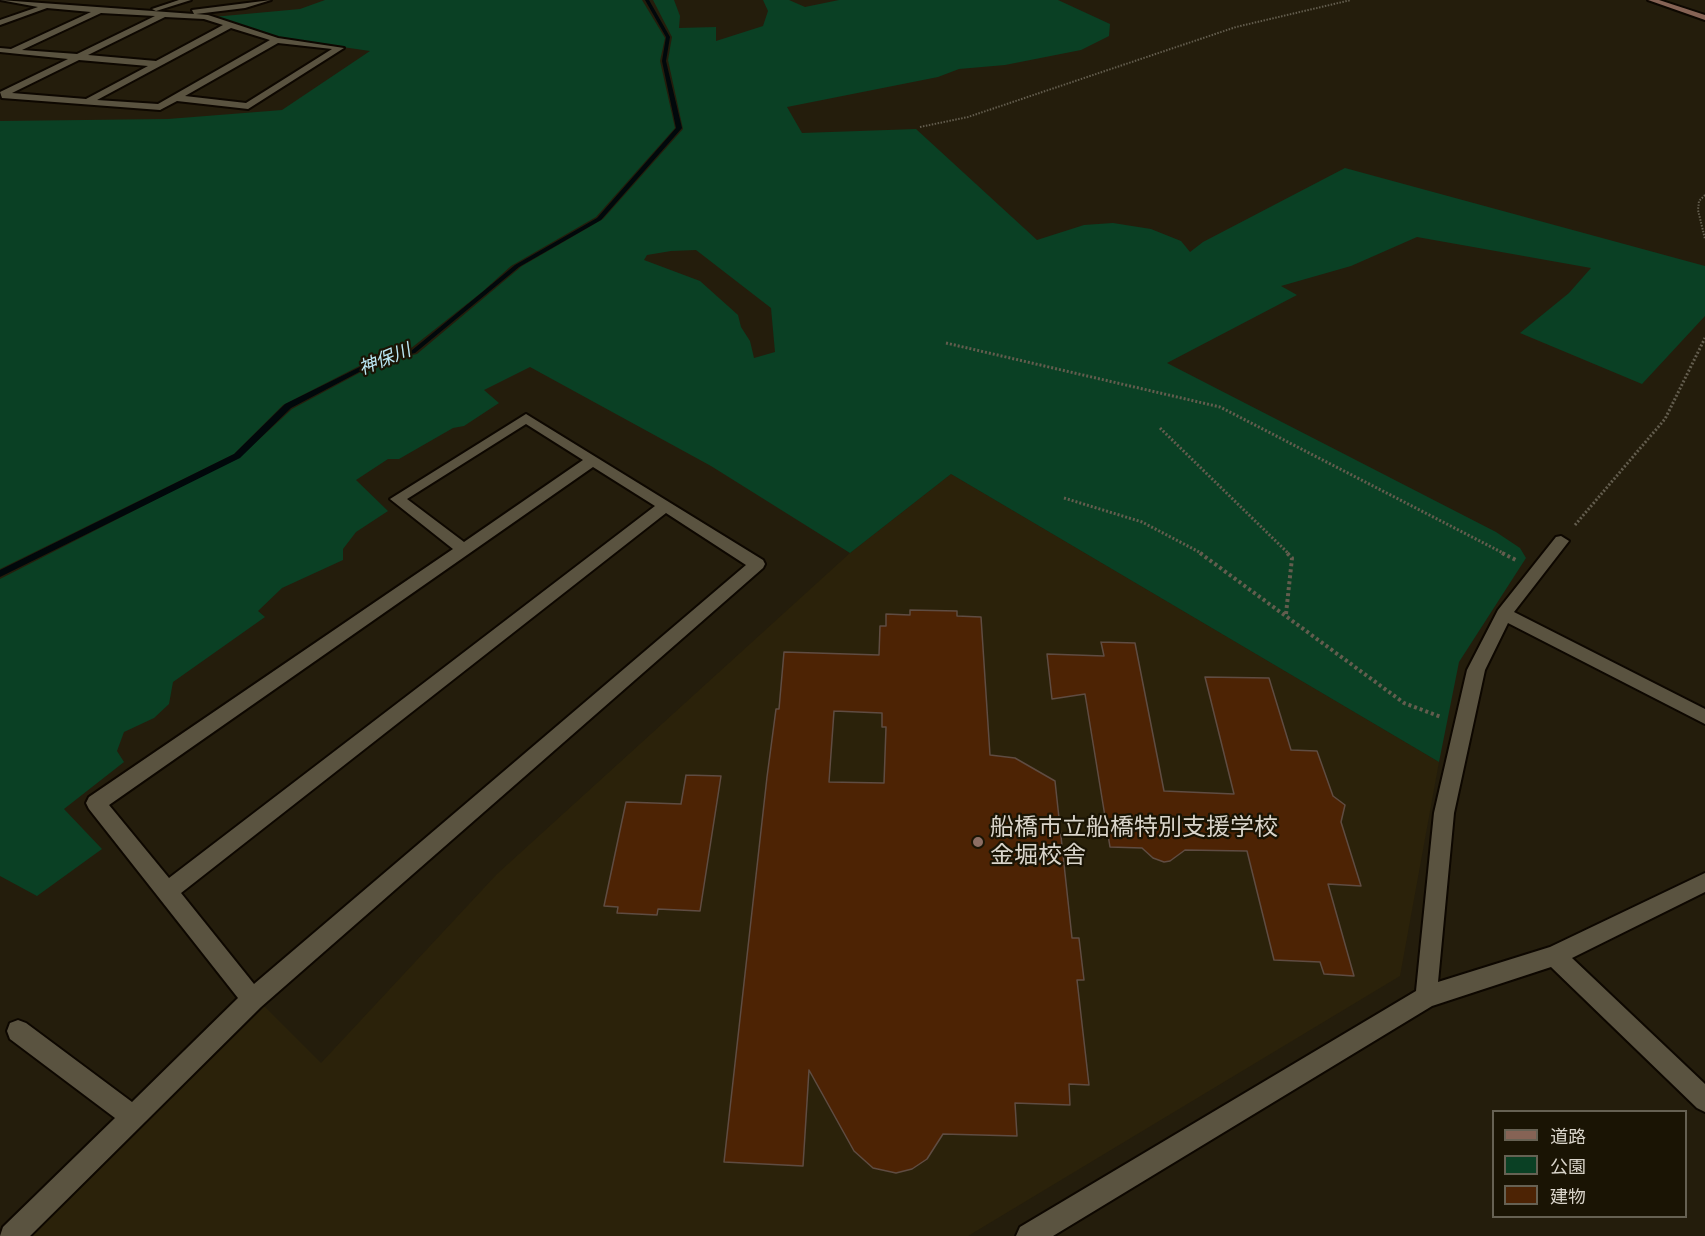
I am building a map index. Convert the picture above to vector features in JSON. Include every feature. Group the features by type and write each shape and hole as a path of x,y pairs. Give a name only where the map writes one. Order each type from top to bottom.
{"main road":[{"path":"1652,0 1705,18"}],"street":[{"path":"3,0 74,9 205,17 277,40 340,48 248,106 176,98"},
{"path":"74,9 108,0"},
{"path":"142,13 187,0"},
{"path":"177,15 245,6 267,0"},
{"path":"0,6 21,1"},
{"path":"0,23 49,6"},
{"path":"0,56 101,10"},
{"path":"1,95 164,14"},
{"path":"86,102 230,25"},
{"path":"1,95 160,107 277,40"},
{"path":"0,50 157,64"},
{"path":"12,1236 253,999 757,564 526,418 397,499 462,548"},
{"path":"253,999 96,803 462,548 593,460"},
{"path":"167,892 665,506"},
{"path":"1426,997 1444,813 1476,670 1504,614 1561,541"},
{"path":"1504,614 1705,717"},
{"path":"1029,1236 1426,997 1554,956 1705,882"},
{"path":"1554,956 1705,1100"},
{"path":"18,1031 133,1118"}],"path":[{"path":"920,127 968,117 1236,27 1351,0"},
{"path":"1705,195 1699,201 1698,210 1705,239"},
{"path":"1561,541 1665,419 1705,338"},
{"path":"946,343 1220,407 1523,563"},
{"path":"1160,428 1252,516 1292,558 1286,614"},
{"path":"1064,498 1142,522 1211,559 1404,703 1447,720"}],"shaded area":[{"name":"船橋市立船橋特別支援学校 金堀校舎","path":"951,474 1439,762 1400,976 968,1236 29,1236 264,1006 321,1063 497,874 850,553"}],"green space":[{"path":"325,0 642,0 665,38 660,61 675,128 596,217 511,266 410,349 373,359 283,405 234,454 0,569 0,121 168,119 282,110 370,51 274,37 213,17 300,9"},
{"path":"653,0 674,0 680,16 679,28 716,27 716,41 763,26 768,11 763,0 789,0 805,7 839,0 1058,0 1110,24 1109,36 1081,50 1005,65 959,69 938,77 787,107 802,133 916,129 1037,240 1084,225 1113,223 1151,229 1181,241 1190,252 1203,242 1345,168 1705,266 1705,316 1642,384 1520,333 1569,293 1591,268 1417,237 1351,266 1281,286 1297,295 1167,363 1496,532 1520,548 1526,558 1459,662 1439,762 951,474 850,553 711,466 530,367 484,390 499,403 464,426 453,428 399,459 388,459 356,480 388,511 356,532 343,549 343,560 282,588 258,611 265,617 173,682 169,704 154,718 124,732 117,751 124,762 64,809 102,849 37,896 0,876 0,579 241,456 292,409 376,364 417,354 522,266 603,219 683,129 668,60 672,37","holes":["696,250 771,308 775,352 754,358 750,341 741,327 738,315 700,281 644,260 647,255"]}],"building":[{"path":"910,610 957,611 957,616 981,617 990,755 1015,758 1055,781 1072,938 1079,938 1084,980 1077,980 1089,1085 1069,1084 1070,1105 1015,1103 1017,1136 943,1134 927,1159 912,1169 896,1173 873,1168 854,1151 809,1070 803,1166 724,1162 767,777 776,709 779,709 784,652 879,655 880,626 886,626 886,614 910,615","holes":["834,711 882,713 882,727 886,727 884,783 829,782"]},
{"path":"1101,642 1135,643 1164,791 1234,794 1205,677 1269,678 1291,750 1317,751 1333,796 1345,805 1341,822 1361,886 1328,884 1354,976 1324,974 1320,962 1274,960 1247,851 1185,850 1170,861 1164,862 1153,858 1142,848 1110,847 1085,694 1052,699 1047,654 1104,656"},
{"path":"686,775 721,776 700,911 658,909 657,915 617,913 618,907 604,906 626,802 681,804"}],"waterway":[{"name":"神保川","path":"0,574 237,456 288,406 376,361 413,352 517,266 599,219 679,128 664,61 668,37 647,0"}],"place":[{"name":"船橋市立船橋特別支援学校 金堀校舎","path":"978,842"}]}
